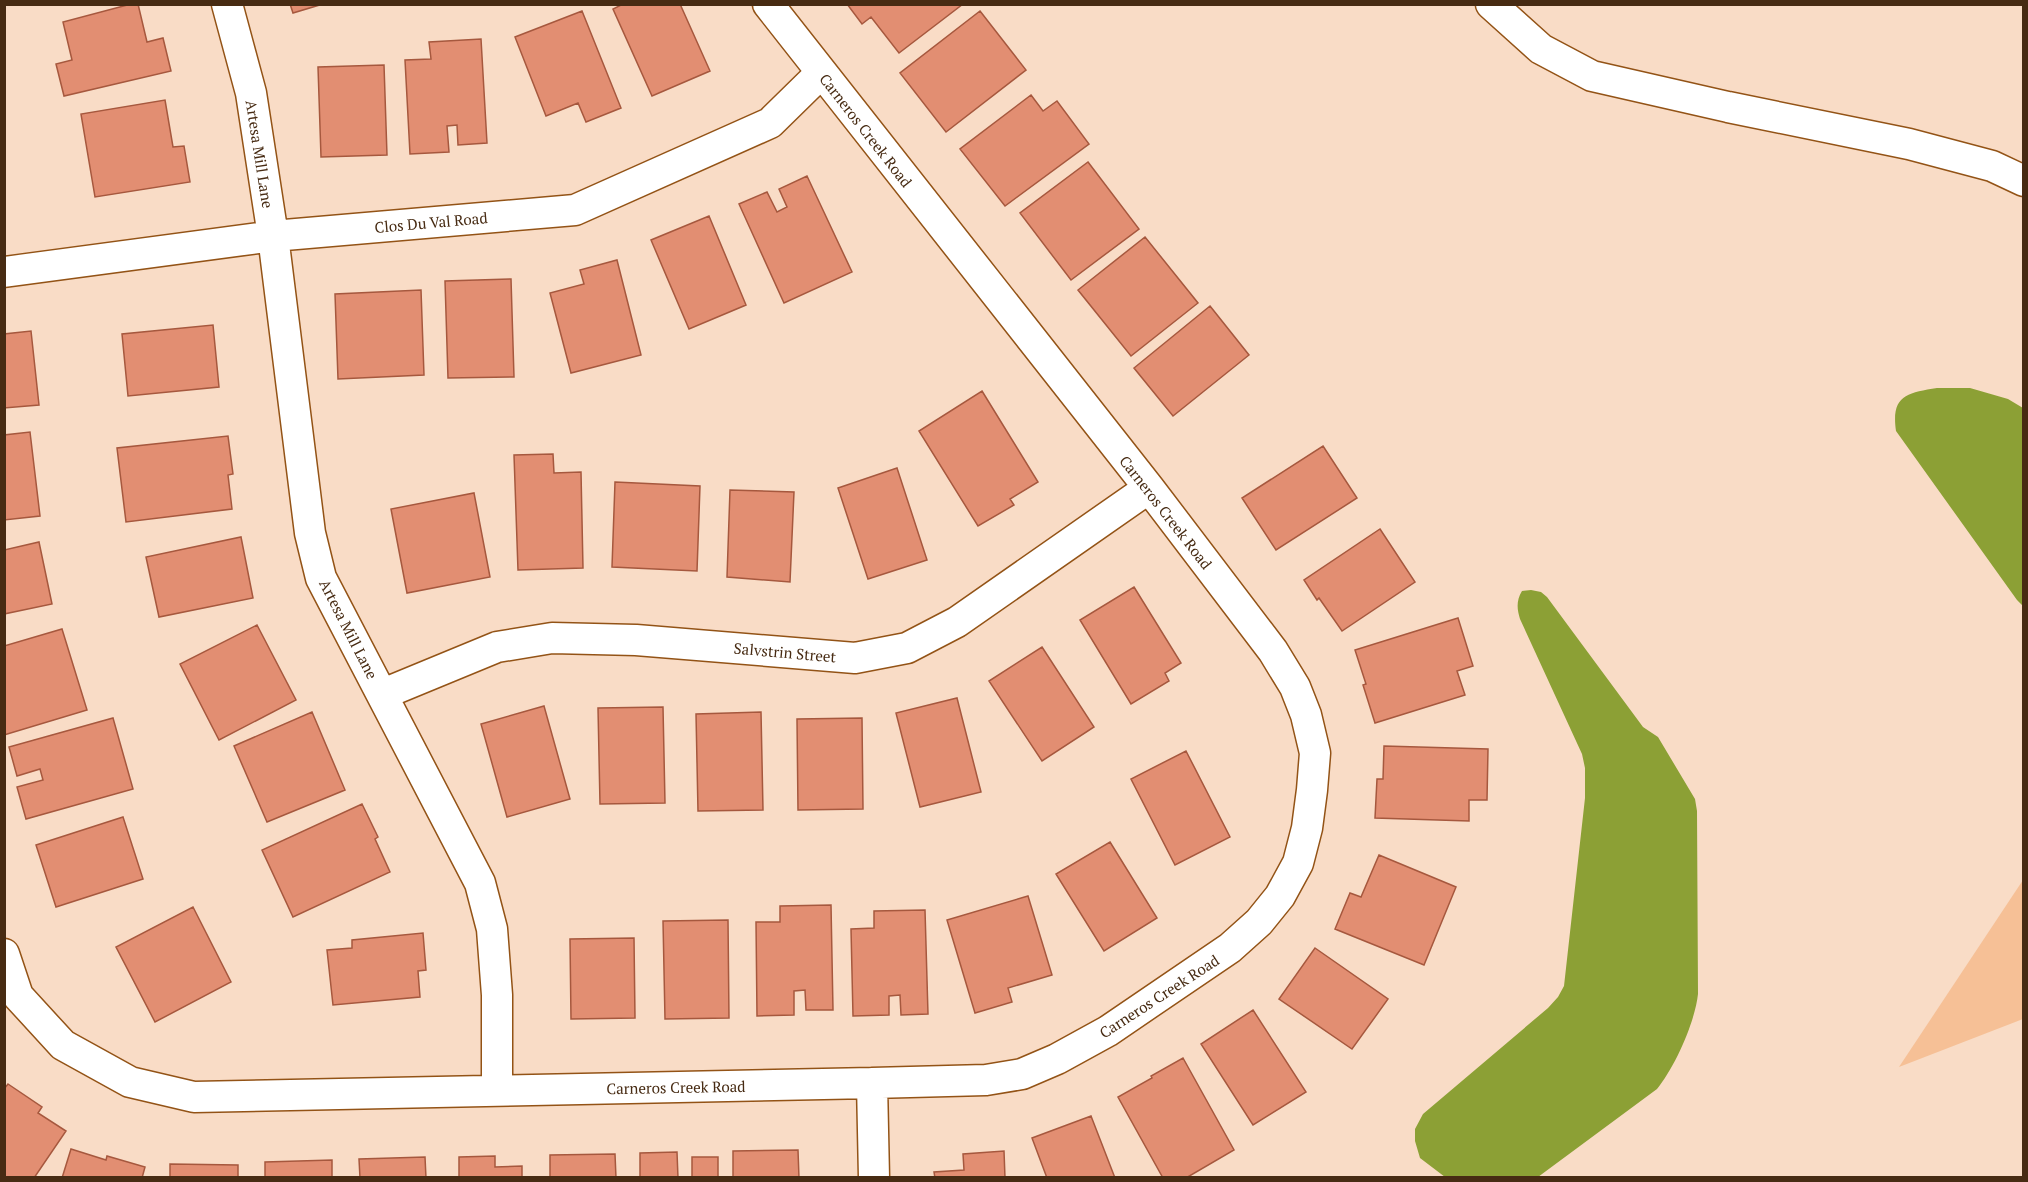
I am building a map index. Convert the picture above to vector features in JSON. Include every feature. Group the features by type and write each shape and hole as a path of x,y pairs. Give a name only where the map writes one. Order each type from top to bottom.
{"street":[{"name":"Artesa Mill Lane","path":"227,4 251,93 273,236 310,533 321,578 480,882 492,929 497,995 497,1090"},
{"name":"Carneros Creek Road","path":"4,954 18,996 63,1045 130,1082 194,1097 986,1080 1022,1074 1057,1059 1107,1031 1230,948 1259,922 1280,896 1298,863 1307,828 1315,753 1306,715 1295,687 1273,651 1149,488 768,4"},
{"path":"1502,8 1541,49 1592,76 1728,107 1910,144 1992,166 2024,181"},
{"name":"Clos Du Val Road","path":"4,272 273,236 575,210 770,123 821,73"},
{"name":"Salvstrin Street","path":"383,694 496,647 552,638 636,640 855,658 907,648 957,622 1149,488"},
{"path":"872,1083 874,1178"}],"shaded area":[{"path":"1937,388 1970,388 2008,399 2023,408 2023,606 1896,431 1896,410 1903,398 1917,392"},
{"path":"1522,591 1541,592 1547,597 1643,727 1658,737 1695,799 1697,811 1698,994 1693,1018 1683,1044 1671,1069 1657,1089 1538,1177 1445,1177 1420,1158 1415,1141 1415,1129 1423,1114 1548,1008 1564,986 1585,798 1585,768 1582,754 1520,619 1518,605 1520,595"},
{"path":"2023,880 2023,1019 1899,1067"}],"building":[{"path":"138,4 147,42 163,38 171,71 64,96 56,64 72,60 63,22"},
{"path":"290,4 323,4 293,13"},
{"path":"623,4 680,4 710,71 652,96 613,9"},
{"path":"847,4 963,4 899,53 871,17 862,24"},
{"path":"582,11 621,108 586,122 578,103 546,116 515,37"},
{"path":"980,11 1026,70 946,132 900,73"},
{"path":"481,39 487,143 458,145 457,125 447,126 449,152 410,154 405,60 431,59 429,42"},
{"path":"384,65 387,155 321,157 318,67"},
{"path":"1031,95 1043,111 1057,101 1089,144 1005,206 960,149"},
{"path":"165,100 173,147 184,146 190,182 95,197 81,114"},
{"path":"1088,162 1139,229 1071,280 1020,213"},
{"path":"807,176 852,272 784,303 739,204 767,192 777,212 787,207 779,189"},
{"path":"709,216 746,305 689,329 651,240"},
{"path":"1145,237 1198,303 1131,356 1078,290"},
{"path":"617,260 641,355 571,373 550,293 584,284 580,270"},
{"path":"511,279 514,377 448,378 445,281"},
{"path":"421,290 424,375 338,379 335,294"},
{"path":"1210,306 1249,355 1173,416 1134,368"},
{"path":"213,325 219,387 128,396 122,334"},
{"path":"31,331 39,405 4,408 4,334"},
{"path":"982,391 1038,482 1010,499 1014,505 978,526 919,431"},
{"path":"30,432 40,516 4,520 4,435"},
{"path":"228,436 233,474 228,475 232,509 126,522 117,448"},
{"path":"1323,446 1357,498 1276,550 1242,498"},
{"path":"553,454 554,473 581,472 583,568 518,570 514,455"},
{"path":"897,468 927,560 868,579 838,488"},
{"path":"615,482 700,486 697,571 612,567"},
{"path":"730,490 794,492 790,582 727,577"},
{"path":"474,493 490,577 407,593 391,509"},
{"path":"1380,529 1415,582 1342,631 1304,580"},
{"path":"241,537 253,598 159,617 146,557"},
{"path":"39,542 52,604 4,614 4,550"},
{"path":"1134,587 1181,663 1165,673 1169,681 1131,704 1080,620"},
{"path":"1458,618 1473,666 1457,671 1465,695 1375,723 1355,650"},
{"path":"257,625 296,700 219,740 180,664"},
{"path":"62,629 87,710 4,735 4,646"},
{"path":"1042,647 1094,727 1042,761 989,681"},
{"path":"957,698 981,792 920,807 896,713"},
{"path":"544,706 570,799 507,817 481,724"},
{"path":"663,707 665,803 600,804 598,708"},
{"path":"312,712 345,790 267,822 234,746"},
{"path":"761,712 763,810 698,811 696,714"},
{"path":"113,718 133,789 26,819 17,787 43,780 40,769 17,776 9,747"},
{"path":"862,718 863,809 798,810 797,719"},
{"path":"1384,746 1488,749 1487,800 1469,800 1469,821 1375,818 1377,779 1383,779"},
{"path":"1186,751 1230,837 1175,865 1131,779"},
{"path":"362,804 378,837 375,839 390,872 293,917 262,850"},
{"path":"123,817 143,879 56,907 36,845"},
{"path":"1110,842 1157,918 1104,951 1056,874"},
{"path":"1379,855 1456,887 1424,965 1335,929 1350,893 1361,897"},
{"path":"1028,896 1052,975 1008,988 1012,1002 975,1013 947,920"},
{"path":"831,905 833,1010 806,1010 805,990 794,991 794,1015 757,1016 756,922 780,922 780,906"},
{"path":"193,907 231,982 155,1022 116,947"},
{"path":"925,910 928,1014 901,1015 900,995 889,996 889,1015 853,1016 851,929 874,928 874,911"},
{"path":"728,920 729,1018 665,1019 663,921"},
{"path":"423,933 426,970 418,971 420,997 333,1005 327,950 352,948 352,940"},
{"path":"634,938 635,1018 571,1019 570,939"},
{"path":"1315,948 1388,999 1352,1049 1279,999"},
{"path":"1253,1010 1306,1092 1253,1125 1201,1044"},
{"path":"1183,1058 1234,1150 1186,1178 1163,1178 1118,1097"},
{"path":"8,1084 42,1107 38,1113 66,1131 34,1178 4,1178 4,1089"},
{"path":"1091,1116 1115,1178 1047,1178 1032,1138"},
{"path":"71,1149 106,1160 107,1156 145,1167 142,1178 62,1178"},
{"path":"798,1150 799,1178 733,1178 733,1151"},
{"path":"1004,1151 1005,1178 935,1178 934,1172 964,1170 963,1154"},
{"path":"677,1152 678,1178 640,1178 640,1153"},
{"path":"615,1154 616,1178 550,1178 550,1155"},
{"path":"495,1156 495,1167 522,1166 522,1178 459,1178 459,1157"},
{"path":"425,1157 426,1178 360,1178 359,1159"},
{"path":"692,1157 718,1157 718,1178 692,1178"},
{"path":"332,1160 332,1178 265,1178 265,1162"},
{"path":"170,1164 238,1165 238,1178 170,1178"}]}
